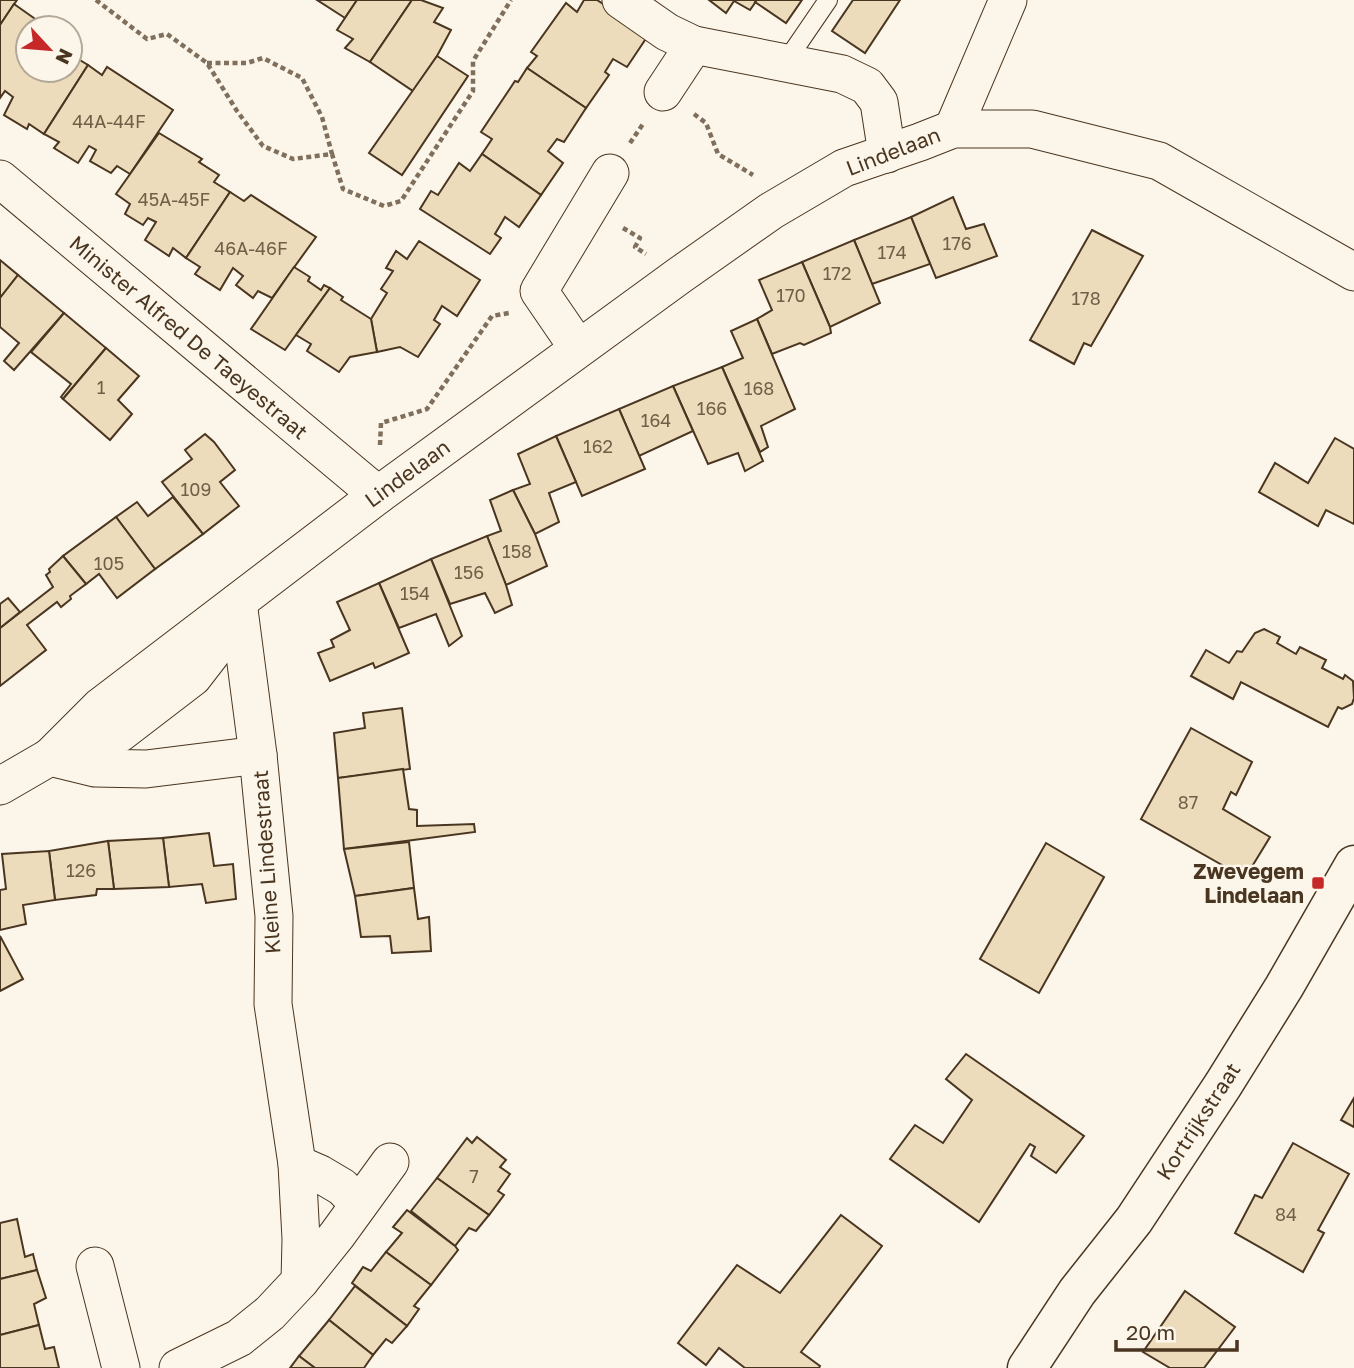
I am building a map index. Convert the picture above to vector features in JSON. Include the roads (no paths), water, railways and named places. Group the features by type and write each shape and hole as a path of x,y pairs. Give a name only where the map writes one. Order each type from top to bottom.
{"main road":[{"name":"Kortrijkstraat","path":"1027,1368 1077,1292 1133,1220 1223,1085 1284,987 1354,864"}],"street":[{"path":"621,0 667,32 695,45 842,74 867,86 880,103 887,154"},
{"path":"953,129 1008,0"},
{"path":"663,92 695,45"},
{"name":"Lindelaan","path":"0,786 50,757 120,733 193,677 220,642 238,602 578,348 771,211 844,168 953,129 1032,129 1159,161 1354,272"},
{"path":"578,348 532,301 610,173"},
{"name":"Minister Alfred De Taeyestraat","path":"0,179 378,495"},
{"name":"Kleine Lindestraat","path":"238,602 258,755 274,916 273,1004 297,1164 302,1239 300,1282"},
{"path":"50,757 95,768 146,769 258,755"},
{"path":"178,1368 239,1338 270,1313 300,1282 390,1161"},
{"path":"297,1164 342,1187 359,1204"},
{"path":"95,1266 121,1368"}],"lane":[{"path":"785,63 828,0"}],"place":[{"name":"Zwevegem Lindelaan","path":"1318,883"}]}
